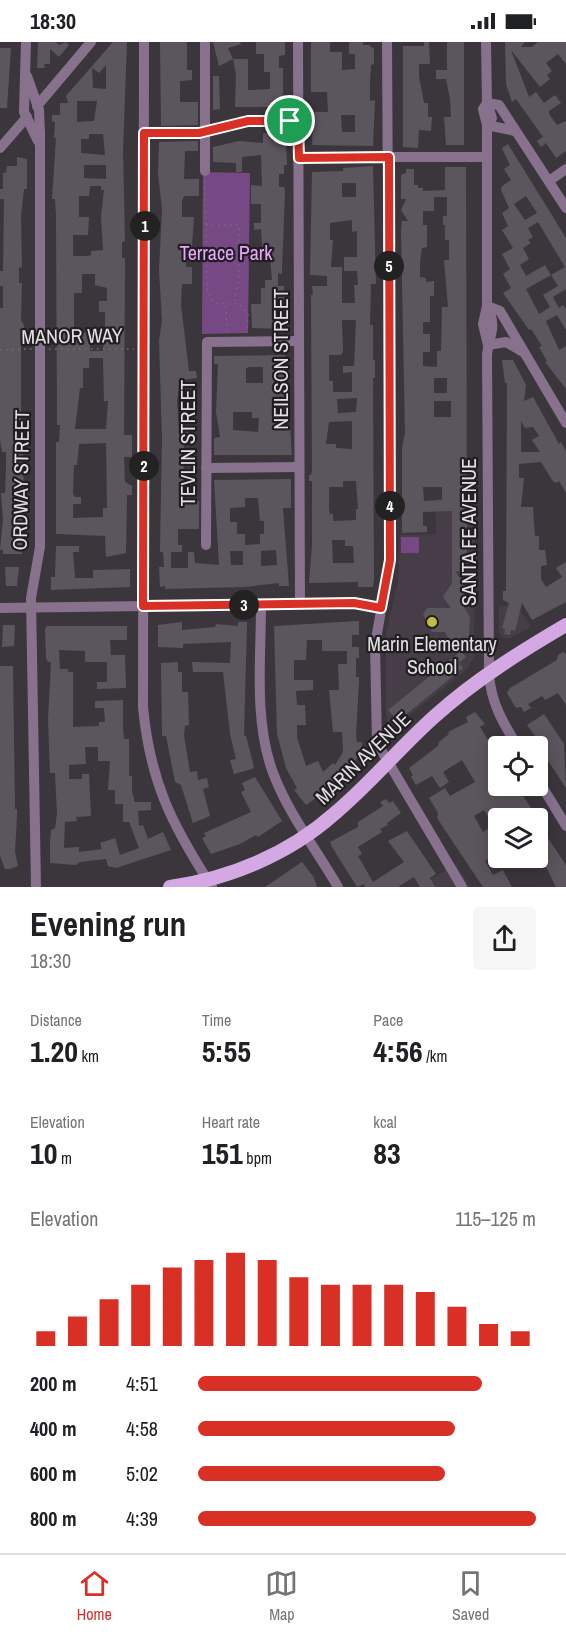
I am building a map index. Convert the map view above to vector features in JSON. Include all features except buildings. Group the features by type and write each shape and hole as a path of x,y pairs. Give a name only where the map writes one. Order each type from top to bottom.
{"main road":[{"name":"MARIN AVENUE","path":"170,887 210,883 261,860 307,835 345,805 436,715 489,674 566,625"}],"street":[{"name":"ORDWAY STREET","path":"26,42 27,76 37,108 39,144 40,547 32,607 36,887"},
{"path":"0,148 26,114 29,104 37,108 91,42"},
{"path":"144,42 143,707 152,765 167,810 210,883"},
{"path":"205,42 205,171"},
{"name":"NEILSON STREET","path":"298,42 300,604"},
{"path":"387,42 390,560 375,645 376,735 378,746 387,762 462,887"},
{"name":"SANTA FE AVENUE","path":"486,42 487,103 483,109 487,125 487,306 483,332 488,345 489,674 490,688 498,713 512,736"},
{"name":"ORDWAY STREET","path":"27,76 24,84 26,114 39,144"},
{"path":"487,103 499,105 566,208"},
{"path":"144,133 205,131 248,121 298,121"},
{"path":"487,125 515,131"},
{"path":"299,158 486,156"},
{"path":"549,181 566,169"},
{"path":"487,306 500,311 566,423"},
{"path":"227,341 298,341"},
{"name":"TEVLIN STREET","path":"206,546 207,342 227,341"},
{"path":"488,345 506,342 515,345 523,352"},
{"path":"206,468 299,467"},
{"path":"0,608 354,603 381,608"},
{"path":"261,605 262,713 265,742 272,770 284,797 338,887"},
{"path":"548,796 566,826"}],"path":[{"path":"205,171 207,291 215,303 238,304"},
{"path":"205,225 239,225 239,277 235,300 248,314 247,341"},
{"path":"226,305 227,341"},
{"name":"MANOR WAY","path":"0,350 144,348"}],"shaded area":[{"name":"Marin Elementary School","path":"435,499 475,499 474,657 467,669 395,727 389,727 386,713 386,633 398,582 400,535 436,534"},
{"path":"499,606 518,606 531,627 511,638 503,638 499,631"},
{"path":"456,864 470,887 419,887"}],"green space":[{"name":"Terrace Park","path":"203,172 250,173 248,333 202,334"},
{"path":"401,537 419,537 419,553 401,553"}],"place":[{"name":"Marin Elementary School","path":"432,622"}],"route":[{"path":"248,121 290,121 298,121 299,158 389,157 390,560 387,586 381,608 354,603 143,606 145,583 144,133 199,133 248,121"}]}
